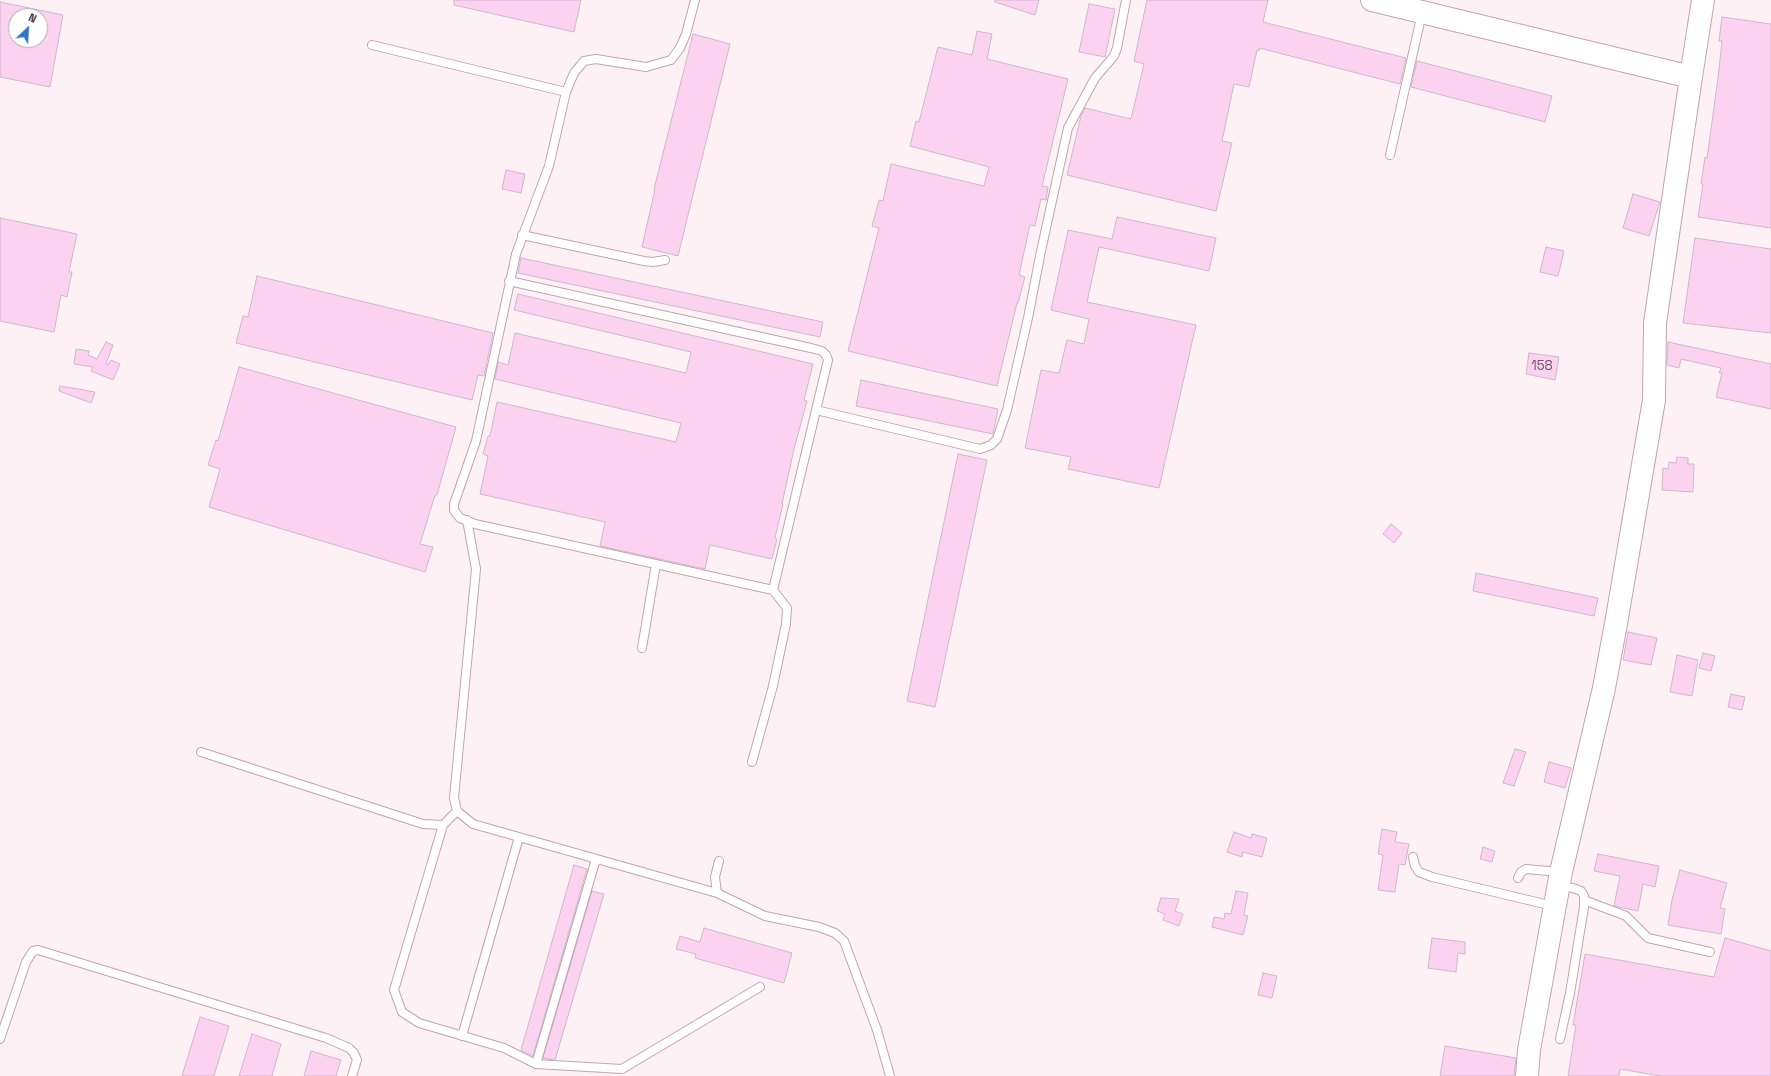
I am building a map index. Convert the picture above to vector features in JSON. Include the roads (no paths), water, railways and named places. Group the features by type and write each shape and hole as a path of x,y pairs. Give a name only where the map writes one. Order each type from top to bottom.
{"street":[{"path":"1372,0 1691,77"},
{"path":"1527,1076 1529,1050 1558,888 1607,672 1654,400 1655,323 1703,0"}],"lane":[{"path":"695,0 680,48 671,60 646,67 596,59 584,61 574,73 566,92 549,166 522,235 509,281 492,372 476,441 454,504 454,510 460,518 475,524 773,590 787,608 786,624 773,686 752,762"},
{"path":"816,410 980,448 991,445 997,439 1007,410 1068,128 1094,78 1114,56 1117,48 1126,0"},
{"path":"1390,155 1422,12"},
{"path":"372,45 566,92"},
{"path":"522,235 644,261 653,262 665,260"},
{"path":"509,281 822,351 826,355 828,360 773,590"},
{"path":"467,520 476,569 454,798 457,811 473,824 717,893 765,916 819,927 835,933 844,941 877,1030 890,1076"},
{"path":"642,648 656,564"},
{"path":"202,752 423,824 443,824"},
{"path":"457,811 443,824 394,990 402,1012 419,1023 504,1048 536,1064 622,1069 760,987"},
{"path":"462,1036 519,837"},
{"path":"1413,857 1415,866 1419,872 1432,877 1573,888 1581,891 1584,896 1584,900 1570,992 1560,1039"},
{"path":"536,1064 596,859"},
{"path":"717,893 715,877 719,861"},
{"path":"1518,878 1521,872 1526,869 1558,888"},
{"path":"1584,900 1626,916 1648,938 1710,952"},
{"path":"0,1039 26,962 33,951 38,950 326,1038 349,1048 354,1053 357,1060 352,1076"}]}
